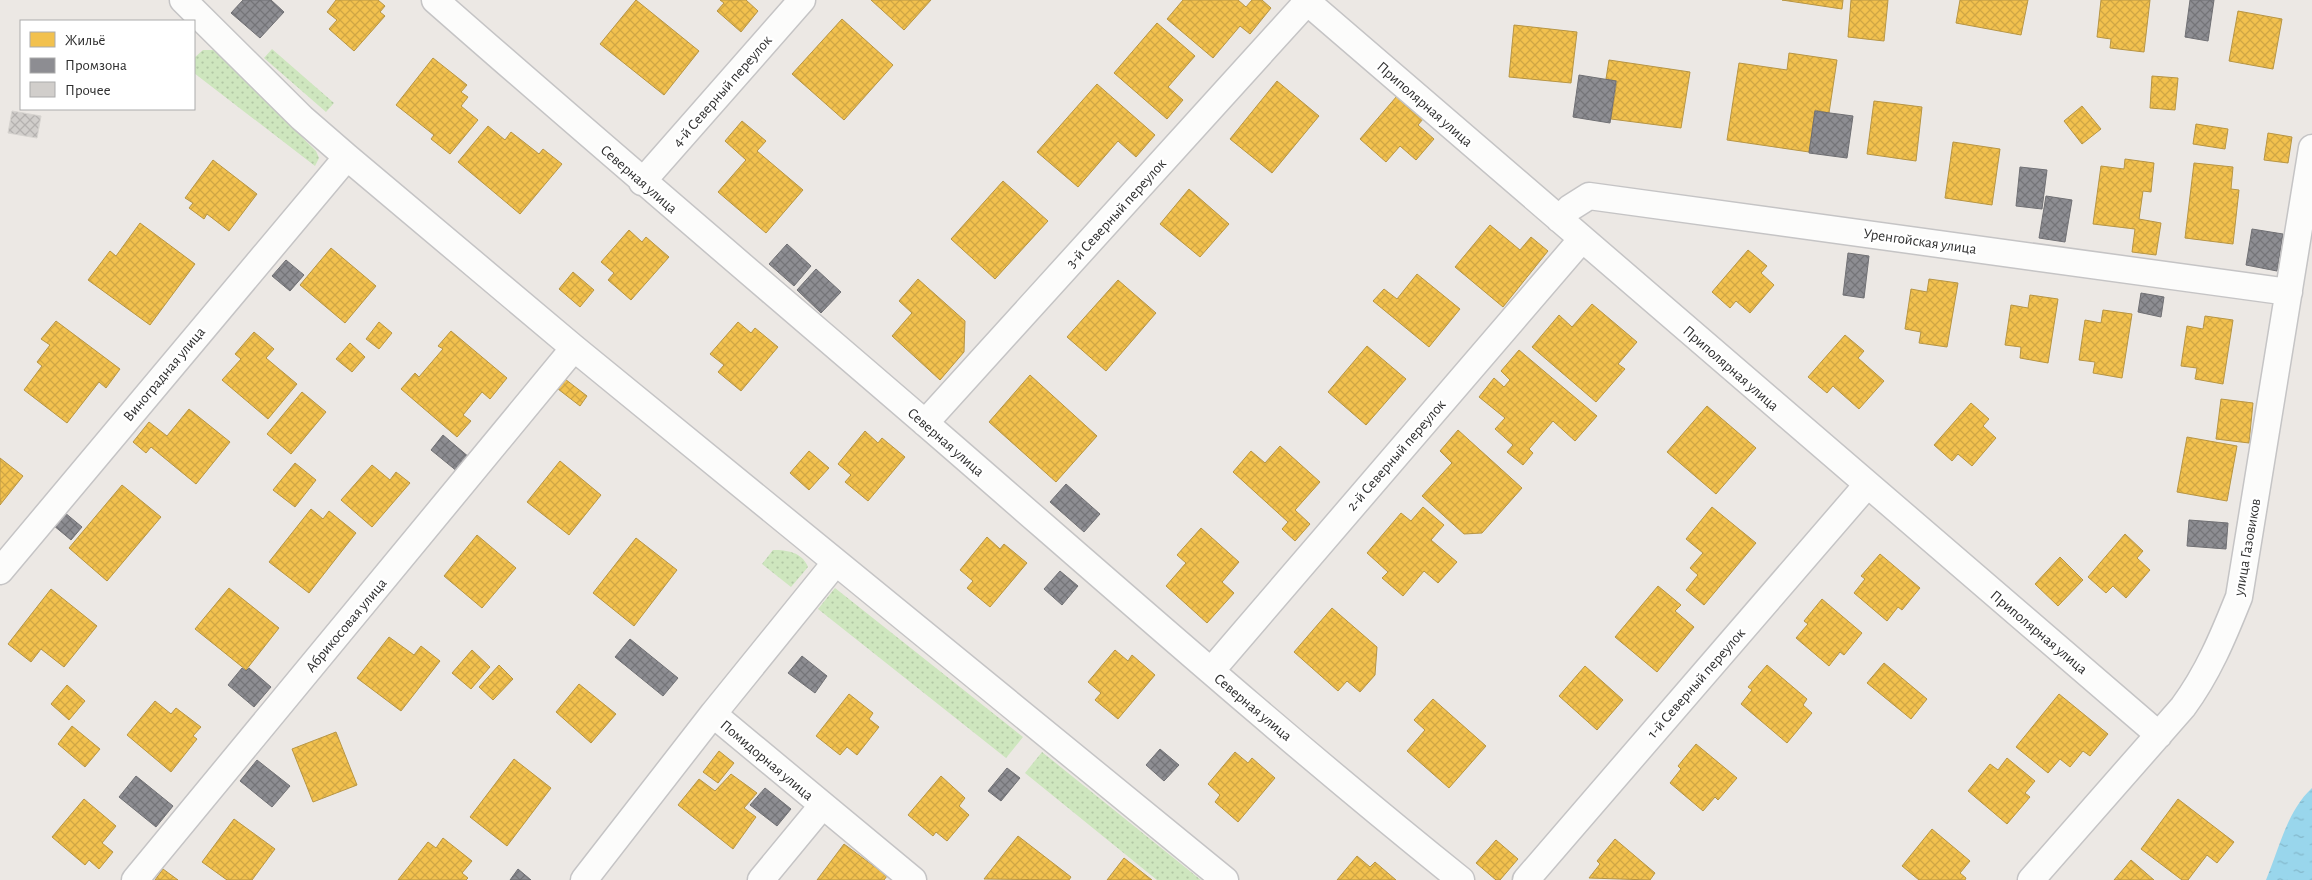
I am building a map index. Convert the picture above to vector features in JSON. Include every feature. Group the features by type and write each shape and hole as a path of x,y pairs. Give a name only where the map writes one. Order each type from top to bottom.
{"street":[{"path":"183,0 288,104 347,157 574,348 1225,880"},
{"name":"Северная улица","path":"435,0 642,182 925,423 1211,671 1369,806 1461,880"},
{"name":"4-й Северный переулок","path":"642,182 802,0"},
{"name":"Приполярная улица","path":"1306,1 2159,735"},
{"name":"3-й Северный переулок","path":"925,423 1306,1"},
{"name":"улица Газовиков","path":"2031,880 2159,735 2202,681 2217,652 2239,597 2312,148"},
{"name":"Виноградная улица","path":"0,571 347,157"},
{"name":"Уренгойская улица","path":"1559,219 1570,208 1589,196 2289,292"},
{"name":"2-й Северный переулок","path":"1211,671 1582,239"},
{"name":"Абрикосовая улица","path":"135,880 574,348"},
{"name":"1-й Северный переулок","path":"1526,880 1867,485"},
{"name":"Помидорная улица","path":"836,562 713,714 822,806 914,880"},
{"path":"584,880 713,714"},
{"path":"761,880 822,806"}],"green space":[{"path":"272,49 334,103 326,112 264,58"},
{"path":"203,50 214,50 316,151 319,158 315,166 195,74 195,57"},
{"path":"773,550 794,553 802,558 808,567 791,587 762,564"},
{"path":"835,588 1023,737 1006,758 818,609"},
{"path":"1042,752 1201,880 1157,880 1025,773"}],"water":[{"path":"2312,788 2312,880 2266,880 2290,819 2303,797"}],"building: Жильё":[{"path":"336,0 378,0 385,6 380,12 385,16 354,51 329,29 337,20 327,12"},
{"path":"636,0 699,51 664,95 600,44"},
{"path":"720,0 746,0 758,11 741,32 717,11 724,3"},
{"path":"871,0 931,0 904,30"},
{"path":"1183,0 1238,0 1246,7 1252,0 1262,0 1271,8 1250,34 1240,26 1213,58 1167,19"},
{"path":"1782,0 1843,0 1842,9"},
{"path":"1851,0 1888,0 1884,41 1848,37"},
{"path":"1960,0 2028,0 2021,35 1956,23"},
{"path":"2101,0 2150,0 2144,52 2110,48 2111,39 2097,37"},
{"path":"2238,11 2282,19 2273,69 2229,61"},
{"path":"842,19 893,65 844,120 792,74"},
{"path":"1157,23 1195,56 1168,87 1183,100 1167,119 1114,73"},
{"path":"1514,25 1577,32 1571,83 1509,77"},
{"path":"1789,53 1837,60 1829,113 1815,110 1809,152 1727,140 1739,63 1787,70"},
{"path":"433,58 467,85 461,92 468,97 461,106 478,120 450,154 431,139 434,135 396,105"},
{"path":"1609,60 1690,72 1681,128 1611,119 1617,81 1606,79"},
{"path":"2152,76 2178,78 2175,110 2150,108"},
{"path":"1277,81 1319,116 1272,173 1230,139"},
{"path":"1097,84 1155,135 1136,157 1118,141 1078,187 1037,152"},
{"path":"1397,96 1423,119 1418,125 1434,139 1416,160 1400,146 1386,162 1360,139"},
{"path":"1874,101 1922,107 1916,161 1867,154"},
{"path":"2082,106 2101,129 2082,144 2064,121"},
{"path":"742,121 766,141 757,151 803,190 766,233 718,192 746,160 725,141"},
{"path":"2196,124 2228,129 2225,149 2193,144"},
{"path":"488,126 505,140 511,132 539,154 543,149 562,164 520,214 458,162"},
{"path":"2268,133 2292,137 2288,163 2264,160"},
{"path":"1953,142 2000,149 1992,205 1945,198"},
{"path":"2125,159 2154,163 2151,192 2143,191 2139,219 2161,223 2156,255 2132,252 2135,229 2093,224 2101,166 2124,169"},
{"path":"213,160 257,194 229,231 207,214 204,219 189,208 193,203 185,198"},
{"path":"2194,163 2233,167 2231,189 2239,190 2233,244 2185,238"},
{"path":"1003,181 1048,221 995,279 951,239"},
{"path":"1189,189 1229,224 1200,257 1160,224"},
{"path":"140,223 195,264 150,325 88,280 110,251 116,256"},
{"path":"1490,225 1520,250 1531,237 1548,251 1503,307 1455,267"},
{"path":"629,230 642,242 646,237 669,257 631,300 608,280 614,273 601,262"},
{"path":"331,248 376,286 345,323 300,285"},
{"path":"1748,250 1767,266 1761,273 1774,285 1750,313 1736,301 1730,308 1712,292"},
{"path":"573,272 594,290 580,307 559,289"},
{"path":"1417,274 1460,309 1429,347 1373,301 1384,289 1397,299"},
{"path":"918,279 965,321 964,352 940,380 892,336 912,313 899,301"},
{"path":"1929,279 1958,283 1947,347 1919,343 1921,332 1905,329 1911,289 1927,292"},
{"path":"1118,280 1156,313 1106,371 1067,337"},
{"path":"2030,295 2058,299 2048,363 2020,358 2021,347 2005,345 2011,305 2028,308"},
{"path":"1592,304 1637,342 1618,364 1625,369 1596,402 1532,347 1559,315 1572,327"},
{"path":"2103,310 2132,314 2122,378 2093,373 2095,362 2079,360 2085,320 2101,323"},
{"path":"2205,316 2233,320 2223,384 2195,379 2197,368 2181,366 2187,326 2203,329"},
{"path":"56,321 120,369 106,388 99,382 67,423 24,390 42,366 37,362 50,345 41,339"},
{"path":"379,322 392,333 379,349 366,339"},
{"path":"738,322 751,333 755,328 778,347 741,391 718,372 724,365 710,354"},
{"path":"451,331 507,378 490,399 482,392 463,415 471,421 457,437 401,389 415,373 419,377 443,349 438,346"},
{"path":"254,332 274,349 266,358 297,384 268,419 222,380 241,359 235,354"},
{"path":"1845,335 1864,351 1858,358 1884,381 1859,409 1833,386 1827,393 1808,377"},
{"path":"350,343 365,357 352,372 336,359"},
{"path":"1367,346 1406,379 1366,425 1328,392"},
{"path":"1519,350 1597,416 1575,441 1553,421 1529,449 1533,453 1523,465 1507,452 1513,445 1495,429 1505,418 1479,397 1494,378 1504,387 1510,380 1501,371"},
{"path":"1030,375 1097,436 1056,482 989,422"},
{"path":"565,379 587,396 580,406 558,389"},
{"path":"302,392 326,412 291,454 267,434"},
{"path":"2221,399 2253,403 2249,443 2216,439"},
{"path":"1971,403 1989,419 1983,426 1996,438 1972,466 1958,454 1952,461 1934,445"},
{"path":"1707,406 1756,448 1716,494 1667,452"},
{"path":"189,409 230,442 196,484 151,447 146,453 133,442 149,422 167,436"},
{"path":"1458,430 1522,488 1482,533 1464,534 1422,496 1452,463 1440,451"},
{"path":"865,431 878,443 882,438 905,457 868,501 845,482 851,475 838,464"},
{"path":"2187,437 2237,446 2227,501 2177,492"},
{"path":"1280,446 1320,482 1295,510 1310,524 1295,541 1282,529 1288,522 1233,472 1251,451 1265,463"},
{"path":"809,451 829,468 809,490 790,473"},
{"path":"0,458 23,476 0,505"},
{"path":"560,461 601,495 569,535 527,502"},
{"path":"295,463 316,480 295,507 273,490"},
{"path":"372,465 390,480 396,472 410,483 372,527 341,500"},
{"path":"122,485 161,517 107,581 69,548"},
{"path":"1423,507 1444,525 1431,540 1457,562 1438,583 1424,571 1403,596 1382,578 1388,572 1367,553 1401,513 1411,521"},
{"path":"1712,507 1756,543 1704,605 1686,590 1698,575 1690,568 1703,553 1686,539"},
{"path":"311,509 323,519 329,511 356,533 309,593 269,562"},
{"path":"1201,528 1239,562 1222,582 1234,593 1207,623 1166,586 1186,563 1177,555"},
{"path":"2125,534 2143,551 2137,558 2150,570 2126,598 2113,586 2106,593 2088,577"},
{"path":"477,535 516,568 482,608 444,576"},
{"path":"987,537 1000,549 1004,544 1027,563 990,607 967,588 973,581 960,570"},
{"path":"636,538 677,570 634,626 593,593"},
{"path":"1880,554 1920,588 1902,610 1898,607 1887,621 1854,593 1865,579 1861,576"},
{"path":"2060,557 2083,580 2058,606 2035,584"},
{"path":"1658,586 1681,605 1675,611 1694,627 1657,672 1615,637"},
{"path":"229,588 279,628 246,670 195,629"},
{"path":"51,589 97,626 64,667 41,649 31,662 8,644"},
{"path":"1822,599 1862,633 1844,655 1840,652 1829,666 1796,638 1808,624 1804,621"},
{"path":"1332,608 1377,647 1375,675 1360,692 1347,681 1338,691 1294,652"},
{"path":"389,637 414,655 421,646 440,661 401,711 357,678"},
{"path":"472,650 490,667 471,689 452,673"},
{"path":"1115,650 1128,661 1132,655 1155,675 1118,719 1095,700 1101,693 1088,682"},
{"path":"1884,663 1927,699 1911,719 1867,683"},
{"path":"499,665 513,679 493,700 479,687"},
{"path":"1767,665 1807,699 1803,705 1812,713 1787,743 1741,704 1752,690 1748,687"},
{"path":"1585,666 1623,700 1597,730 1559,696"},
{"path":"579,684 616,714 591,743 556,712"},
{"path":"67,685 85,701 69,720 51,704"},
{"path":"849,694 873,713 869,719 879,727 857,755 847,747 840,755 816,736"},
{"path":"2059,694 2108,734 2090,756 2083,751 2070,767 2060,759 2048,773 2016,747"},
{"path":"1433,699 1486,746 1449,788 1407,751 1425,730 1414,720"},
{"path":"155,701 171,714 176,708 201,727 193,736 197,739 171,772 127,735"},
{"path":"72,726 100,749 85,767 58,744"},
{"path":"336,732 357,785 313,802 292,749"},
{"path":"1696,744 1737,778 1718,800 1715,797 1703,811 1670,783 1681,769 1678,766"},
{"path":"719,751 734,763 718,783 703,772"},
{"path":"1235,752 1248,763 1252,758 1275,778 1238,822 1215,802 1220,795 1208,784"},
{"path":"2007,758 2035,781 2025,793 2030,797 2007,824 1968,791 1990,764 1998,770"},
{"path":"514,759 551,788 507,846 470,817"},
{"path":"731,774 757,793 744,808 756,817 733,849 678,805 699,779 715,791"},
{"path":"941,776 965,798 959,806 969,815 947,841 936,832 933,836 908,815"},
{"path":"84,799 116,826 102,843 113,852 99,869 89,860 85,865 52,837"},
{"path":"2178,799 2234,842 2217,863 2207,855 2188,880 2182,880 2141,849"},
{"path":"234,819 275,849 252,880 227,880 202,862"},
{"path":"1932,829 1970,861 1960,873 1966,878 1965,880 1919,880 1902,866"},
{"path":"1018,836 1071,877 1069,880 984,879"},
{"path":"443,838 472,861 462,873 468,878 466,880 398,880 428,842 436,848"},
{"path":"1615,839 1655,873 1650,880 1589,878 1600,864 1597,861"},
{"path":"1496,840 1518,859 1500,880 1496,880 1476,863"},
{"path":"844,844 887,876 884,880 817,880"},
{"path":"1357,856 1370,867 1375,862 1396,880 1337,880"},
{"path":"1124,858 1152,880 1107,880"},
{"path":"2131,860 2154,880 2114,880"},
{"path":"163,869 178,880 155,880"}],"building: Промзона":[{"path":"243,0 271,0 284,12 260,38 231,13"},
{"path":"2190,0 2214,0 2208,41 2185,37"},
{"path":"1579,75 1616,81 1610,123 1573,117"},
{"path":"1815,111 1853,116 1847,158 1809,153"},
{"path":"2020,167 2047,170 2042,209 2016,206"},
{"path":"2046,196 2072,200 2065,242 2039,238"},
{"path":"2252,229 2283,234 2277,271 2246,265"},
{"path":"787,244 811,266 794,286 769,264"},
{"path":"1848,253 1869,256 1864,298 1843,295"},
{"path":"286,260 304,275 290,291 272,276"},
{"path":"816,269 841,292 821,313 797,290"},
{"path":"2141,293 2164,297 2161,317 2138,312"},
{"path":"443,435 470,458 458,472 431,450"},
{"path":"1066,484 1100,514 1084,532 1050,502"},
{"path":"64,512 82,527 71,540 53,525"},
{"path":"2189,520 2228,523 2226,549 2187,546"},
{"path":"1060,571 1078,586 1062,605 1044,589"},
{"path":"630,639 678,678 663,696 615,657"},
{"path":"802,656 827,676 815,693 788,673"},
{"path":"242,668 246,671 249,668 271,687 254,707 228,685"},
{"path":"1160,749 1179,765 1164,781 1146,765"},
{"path":"257,760 290,786 272,807 240,781"},
{"path":"1007,768 1020,778 1001,801 988,791"},
{"path":"136,776 173,806 156,827 119,797"},
{"path":"765,788 791,809 777,826 750,805"},
{"path":"518,869 531,880 510,880"}],"building: Прочее":[{"path":"12,111 41,116 37,138 8,133"}]}
